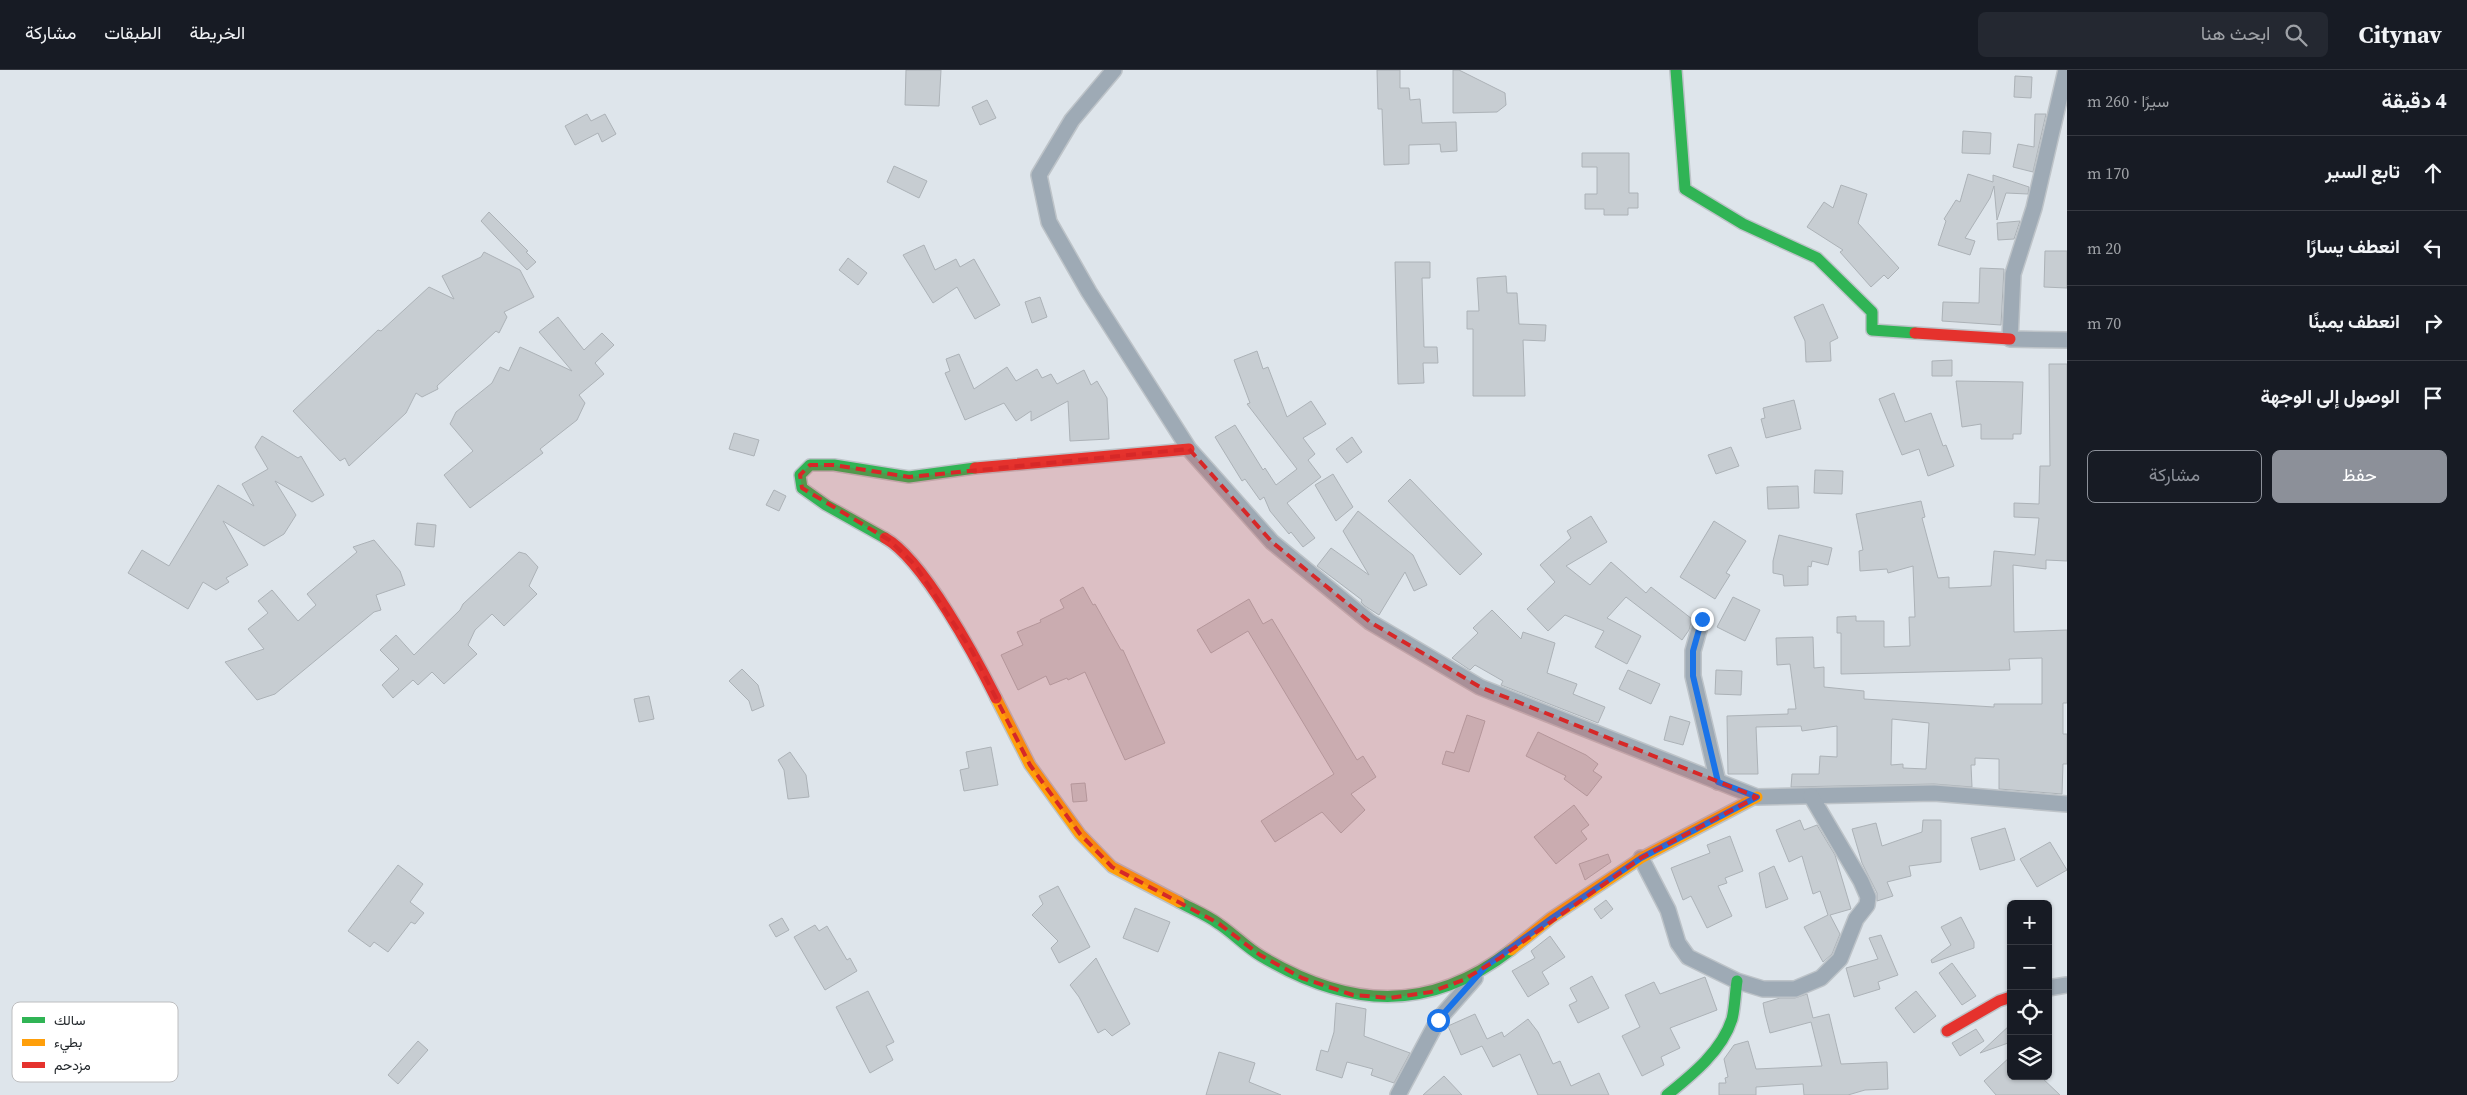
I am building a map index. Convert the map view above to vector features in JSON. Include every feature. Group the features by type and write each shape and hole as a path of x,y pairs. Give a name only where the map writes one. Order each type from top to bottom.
{"street":[{"path":"1114,70 1072,120 1039,175 1049,222 1089,292 1190,449 1272,542 1370,622 1480,687 1757,797 1934,793 2067,804"},
{"path":"1676,70 1685,189 1743,224 1817,258 1872,312 1872,330 2010,339 2067,340"},
{"path":"2010,339 2014,274 2034,208 2066,70"},
{"path":"1190,449 972,468 909,477 834,465 810,465 800,475 802,488 826,505 889,540 915,565 972,651 1030,765 1080,834 1112,867 1218,923 1260,955 1302,978 1353,995 1390,998 1431,992 1464,980 1641,858 1757,797"},
{"path":"1702,619 1693,651 1693,676 1718,782"},
{"path":"1641,858 1668,910 1678,944 1688,956 1737,980 1763,989 1795,989 1821,978 1840,959 1856,919 1867,904 1868,897 1862,881 1811,796"},
{"path":"1398,1095 1438,1020 1486,966"},
{"path":"1667,1095 1707,1057 1726,1035 1732,1020 1737,980"},
{"path":"2052,988 2067,986"},
{"path":"1947,1031 2007,999"}],"highlighted area":[{"path":"1189,449 1272,542 1370,622 1480,687 1757,797 1641,858 1500,958 1463,980 1431,992 1390,998 1353,995 1302,978 1260,955 1218,923 1112,867 1080,834 1030,765 972,651 915,565 889,540 802,488 800,475 810,465 834,465 909,477"}],"building":[{"path":"906,70 941,70 939,106 905,105"},
{"path":"1377,70 1400,70 1400,88 1409,88 1410,100 1420,99 1422,123 1456,122 1457,151 1441,152 1440,144 1409,145 1409,164 1384,165 1382,109 1378,109"},
{"path":"1453,70 1459,70 1505,93 1506,105 1497,112 1453,113"},
{"path":"2015,76 2032,77 2031,98 2014,97"},
{"path":"987,100 996,118 980,125 972,107"},
{"path":"587,114 591,121 605,114 616,134 602,142 598,133 575,145 565,126"},
{"path":"2035,114 2046,114 2033,172 2013,167 2018,144 2034,147"},
{"path":"1963,131 1991,133 1990,154 1962,153"},
{"path":"1582,153 1629,153 1629,193 1638,193 1638,208 1628,208 1628,215 1604,215 1604,209 1585,209 1585,194 1597,194 1597,167 1582,167"},
{"path":"894,166 927,181 919,198 887,182"},
{"path":"1968,174 1993,182 1993,175 2029,187 2028,194 2006,193 1997,220 1994,186 1990,198 1965,238 1975,241 1970,255 1938,245 1946,221 1944,219 1956,200 1960,202"},
{"path":"1841,185 1867,194 1858,223 1899,268 1888,279 1884,275 1871,287 1840,252 1843,250 1807,227 1824,202 1833,208"},
{"path":"489,212 528,251 526,252 536,262 527,270 481,221"},
{"path":"2020,221 2014,239 1998,240 1997,223"},
{"path":"924,245 935,270 956,259 960,267 974,259 1000,305 975,319 957,287 933,303 903,255"},
{"path":"2045,251 2067,251 2067,288 2044,287"},
{"path":"484,252 520,270 534,297 504,312 507,317 499,333 496,331 437,386 438,389 422,397 416,393 406,413 349,466 345,458 340,461 293,411 378,330 381,331 429,287 454,299 442,276 481,257"},
{"path":"848,258 867,273 858,285 839,270"},
{"path":"1395,262 1430,262 1430,278 1422,278 1424,347 1437,347 1438,363 1423,363 1424,383 1398,384"},
{"path":"1980,268 2004,269 2001,325 1942,321 1943,302 1979,303"},
{"path":"1506,276 1507,293 1517,293 1519,324 1546,325 1545,341 1523,340 1525,396 1473,396 1473,329 1467,329 1467,311 1479,311 1477,278"},
{"path":"1040,297 1047,317 1032,323 1025,302"},
{"path":"1823,304 1838,338 1830,342 1831,361 1806,362 1805,341 1794,317"},
{"path":"558,317 584,350 602,333 614,345 595,363 604,374 579,395 585,403 577,420 540,449 543,453 470,508 444,475 473,451 450,424 456,412 492,383 500,367 509,371 520,347 572,371 539,332"},
{"path":"1257,351 1263,369 1268,367 1287,417 1311,401 1326,424 1303,438 1315,454 1308,460 1321,477 1287,503 1315,538 1303,547 1291,532 1289,534 1270,511 1264,497 1260,500 1245,479 1242,481 1215,437 1235,425 1263,470 1265,468 1276,485 1297,469 1247,404 1250,403 1234,360"},
{"path":"959,354 974,389 1007,367 1016,381 1037,369 1042,378 1051,374 1057,384 1084,370 1091,385 1097,381 1107,398 1109,439 1070,441 1068,401 1031,421 1031,411 1016,421 1004,403 965,420 945,373 950,371 946,359"},
{"path":"1952,360 1952,376 1932,376 1932,361"},
{"path":"2049,364 2067,364 2067,561 2046,560 2046,569 2013,565 2014,632 2067,630 2067,703 2063,703 2063,734 2067,734 2067,764 2063,764 2062,794 1999,789 1999,759 1975,758 1975,765 1971,765 1972,787 1934,784 1791,787 1792,774 1819,774 1820,756 1837,757 1837,726 1802,731 1801,726 1756,727 1758,774 1728,774 1727,716 1788,714 1788,709 1796,709 1790,664 1777,665 1776,638 1813,637 1814,668 1824,667 1824,687 1864,691 1864,699 1994,707 1994,704 2042,704 2042,658 2009,659 2010,670 1841,674 1841,633 1837,633 1837,617 1856,616 1856,621 1884,621 1884,647 1910,646 1909,617 1915,617 1913,566 1888,573 1887,569 1860,571 1859,551 1863,550 1856,514 1921,501 1925,517 1922,518 1938,578 1949,577 1949,588 1991,586 1994,551 2035,555 2039,518 2014,517 2014,503 2039,504 2040,466 2050,466","holes":["1892,719 1929,723 1926,769 1903,768 1903,764 1891,765"]},
{"path":"1956,381 2023,382 2021,434 2013,434 2013,439 1981,439 1981,424 1962,427"},
{"path":"1894,393 1905,422 1931,413 1943,446 1946,445 1954,466 1928,476 1919,449 1902,455 1879,399"},
{"path":"1794,400 1801,429 1766,438 1761,419 1765,418 1763,408"},
{"path":"734,433 759,440 754,456 729,449"},
{"path":"262,436 298,458 301,456 324,495 312,502 275,481 296,515 284,534 264,546 223,521 248,565 226,578 229,582 216,590 203,582 188,609 128,573 142,550 169,566 218,485 254,506 242,484 268,469 255,447"},
{"path":"1352,437 1362,452 1347,463 1336,449"},
{"path":"1731,447 1739,466 1716,474 1708,455"},
{"path":"1815,470 1843,471 1842,494 1814,493"},
{"path":"1333,474 1353,507 1336,521 1315,485"},
{"path":"1410,479 1482,554 1460,575 1388,501"},
{"path":"1798,486 1799,508 1768,509 1767,487"},
{"path":"774,490 786,496 779,511 766,505"},
{"path":"1358,511 1413,555 1427,585 1414,591 1405,572 1379,615 1365,606 1361,602 1362,600 1317,566 1331,548 1369,575 1343,531"},
{"path":"1591,516 1607,542 1566,566 1590,585 1611,562 1646,593 1651,587 1692,619 1689,630 1682,640 1626,597 1607,618 1641,636 1627,664 1595,647 1604,631 1565,615 1548,631 1527,609 1555,582 1540,565 1571,538 1567,531"},
{"path":"1714,521 1746,541 1726,573 1730,575 1715,599 1680,577"},
{"path":"417,523 436,525 434,547 415,545"},
{"path":"1779,535 1832,548 1828,565 1812,561 1811,567 1808,566 1808,585 1784,586 1783,575 1773,573 1773,561"},
{"path":"374,540 400,571 405,585 376,595 381,610 374,612 275,694 257,700 225,662 264,649 248,629 268,613 258,601 272,590 298,621 316,605 307,594 357,552 353,547"},
{"path":"519,552 526,554 538,567 529,586 537,594 504,626 492,614 475,630 468,645 477,654 444,684 432,672 418,685 413,680 393,698 382,685 399,669 380,650 396,635 414,655 460,610 463,604"},
{"path":"1083,587 1121,650 1123,650 1165,743 1125,760 1085,672 1068,680 1067,678 1050,685 1046,676 1018,690 1001,655 1023,645 1017,632 1041,622 1040,620 1064,608 1060,600"},
{"path":"1733,597 1760,610 1745,641 1717,627"},
{"path":"1249,599 1263,624 1272,619 1357,760 1363,756 1376,777 1351,794 1365,810 1341,833 1322,812 1275,842 1261,821 1334,774 1248,631 1211,653 1197,630"},
{"path":"1492,610 1521,639 1523,632 1555,643 1547,673 1577,684 1573,694 1605,707 1598,723 1501,685 1503,681 1475,665 1470,670 1452,658 1478,633 1473,628"},
{"path":"742,669 758,685 764,706 752,711 749,701 729,681"},
{"path":"1628,670 1660,684 1651,704 1619,689"},
{"path":"1716,670 1742,671 1741,695 1715,694"},
{"path":"649,696 654,719 639,722 634,699"},
{"path":"1467,715 1485,721 1469,772 1442,764 1446,751 1454,753"},
{"path":"1670,716 1690,722 1683,745 1664,740"},
{"path":"1538,732 1586,755 1598,764 1593,771 1602,777 1587,796 1564,779 1566,776 1526,756"},
{"path":"991,747 998,785 964,791 960,770 969,768 966,752"},
{"path":"790,752 806,775 809,797 788,799 784,770 778,760"},
{"path":"1085,783 1087,801 1073,802 1071,784"},
{"path":"1574,805 1589,825 1581,831 1587,839 1556,864 1534,837"},
{"path":"1800,820 1804,830 1817,825 1835,855 1851,909 1830,915 1840,934 1832,954 1823,962 1804,927 1828,915 1820,891 1813,894 1802,856 1789,862 1776,830"},
{"path":"1923,820 1941,820 1941,862 1909,866 1911,876 1887,882 1893,896 1877,901 1877,893 1862,863 1852,829 1876,823 1882,846 1922,832"},
{"path":"2005,828 2015,860 1980,870 1971,838"},
{"path":"1730,836 1743,871 1725,878 1727,883 1718,886 1732,916 1707,928 1691,896 1683,900 1671,868 1710,853 1707,845"},
{"path":"2050,842 2067,870 2037,887 2020,859"},
{"path":"1608,854 1611,862 1585,880 1579,864"},
{"path":"398,865 423,884 410,902 424,913 415,924 411,922 388,952 374,942 370,947 348,931"},
{"path":"1774,866 1788,899 1766,908 1759,873"},
{"path":"1058,886 1090,947 1059,963 1051,948 1058,941 1032,915 1043,904 1039,896"},
{"path":"1606,900 1613,909 1601,919 1594,909"},
{"path":"1135,908 1170,922 1158,952 1123,938"},
{"path":"1961,917 1974,942 1974,948 1932,963 1931,960 1951,945 1941,927"},
{"path":"782,918 789,930 776,937 769,925"},
{"path":"815,925 819,931 827,926 847,960 850,958 857,971 825,990 794,937"},
{"path":"1881,935 1898,975 1878,982 1880,989 1854,997 1846,968 1878,959 1869,938"},
{"path":"1550,936 1565,957 1542,972 1549,984 1528,997 1512,971 1535,958 1531,951"},
{"path":"1096,958 1130,1024 1112,1036 1105,1029 1098,1033 1079,997 1070,985"},
{"path":"1952,963 1976,996 1962,1005 1939,973"},
{"path":"1592,976 1609,1008 1578,1023 1569,1005 1577,1001 1570,988"},
{"path":"1705,977 1717,1010 1670,1028 1680,1048 1661,1057 1664,1065 1642,1076 1622,1036 1640,1027 1625,995 1654,982 1660,994"},
{"path":"868,991 894,1042 886,1046 893,1060 870,1073 836,1007"},
{"path":"1916,991 1936,1016 1914,1033 1895,1008"},
{"path":"1807,994 1813,1018 1829,1014 1841,1064 1887,1062 1888,1089 1865,1090 1848,1095 1804,1095 1803,1084 1756,1087 1756,1095 1719,1095 1719,1083 1726,1083 1725,1078 1728,1077 1724,1059 1734,1045 1748,1041 1756,1069 1822,1066 1811,1022 1770,1033 1765,1014 1763,1003 1780,998 1795,998"},
{"path":"1336,1003 1366,1009 1364,1036 1410,1053 1394,1083 1371,1075 1373,1069 1347,1062 1342,1078 1316,1070 1321,1050 1328,1052 1334,1032"},
{"path":"1475,1014 1487,1039 1502,1032 1504,1037 1528,1019 1538,1032 1553,1064 1560,1061 1571,1086 1599,1073 1609,1095 1538,1095 1520,1054 1493,1067 1482,1046 1461,1055 1448,1026"},
{"path":"2007,1028 2007,1043 1980,1053"},
{"path":"1976,1029 1984,1041 1960,1056 1952,1043"},
{"path":"418,1041 428,1050 398,1084 388,1075"},
{"path":"1219,1052 1255,1063 1249,1082 1281,1095 1206,1095"},
{"path":"2007,1060 2007,1080 2044,1080 2060,1095 1996,1095 1984,1081"},
{"path":"1444,1076 1462,1095 1423,1095"}],"traffic: fast":[{"path":"1676,70 1685,189 1743,224 1817,258 1872,312 1872,330 1915,333"},
{"path":"885,538 826,505 802,488 800,475 810,465 834,465 909,477 975,468"},
{"path":"1179,902 1214,921 1261,956 1293,973 1325,986 1356,994 1388,996 1418,994 1449,985 1480,971 1511,950"},
{"path":"1667,1095 1696,1071 1721,1042 1732,1019 1737,981"}],"traffic: slow":[{"path":"996,698 1030,765 1080,834 1112,867 1179,902"},
{"path":"1511,950 1551,918 1641,858 1757,797"}],"traffic: jam":[{"path":"1915,333 2010,339"},
{"path":"975,468 1189,449"},
{"path":"885,538 900,549 932,587 976,659 996,698"},
{"path":"1947,1031 2007,998"}],"route":[{"path":"1438,1020 1486,966 1500,958 1552,918 1641,858 1757,797 1718,782 1693,676 1693,651 1702,619"}]}
